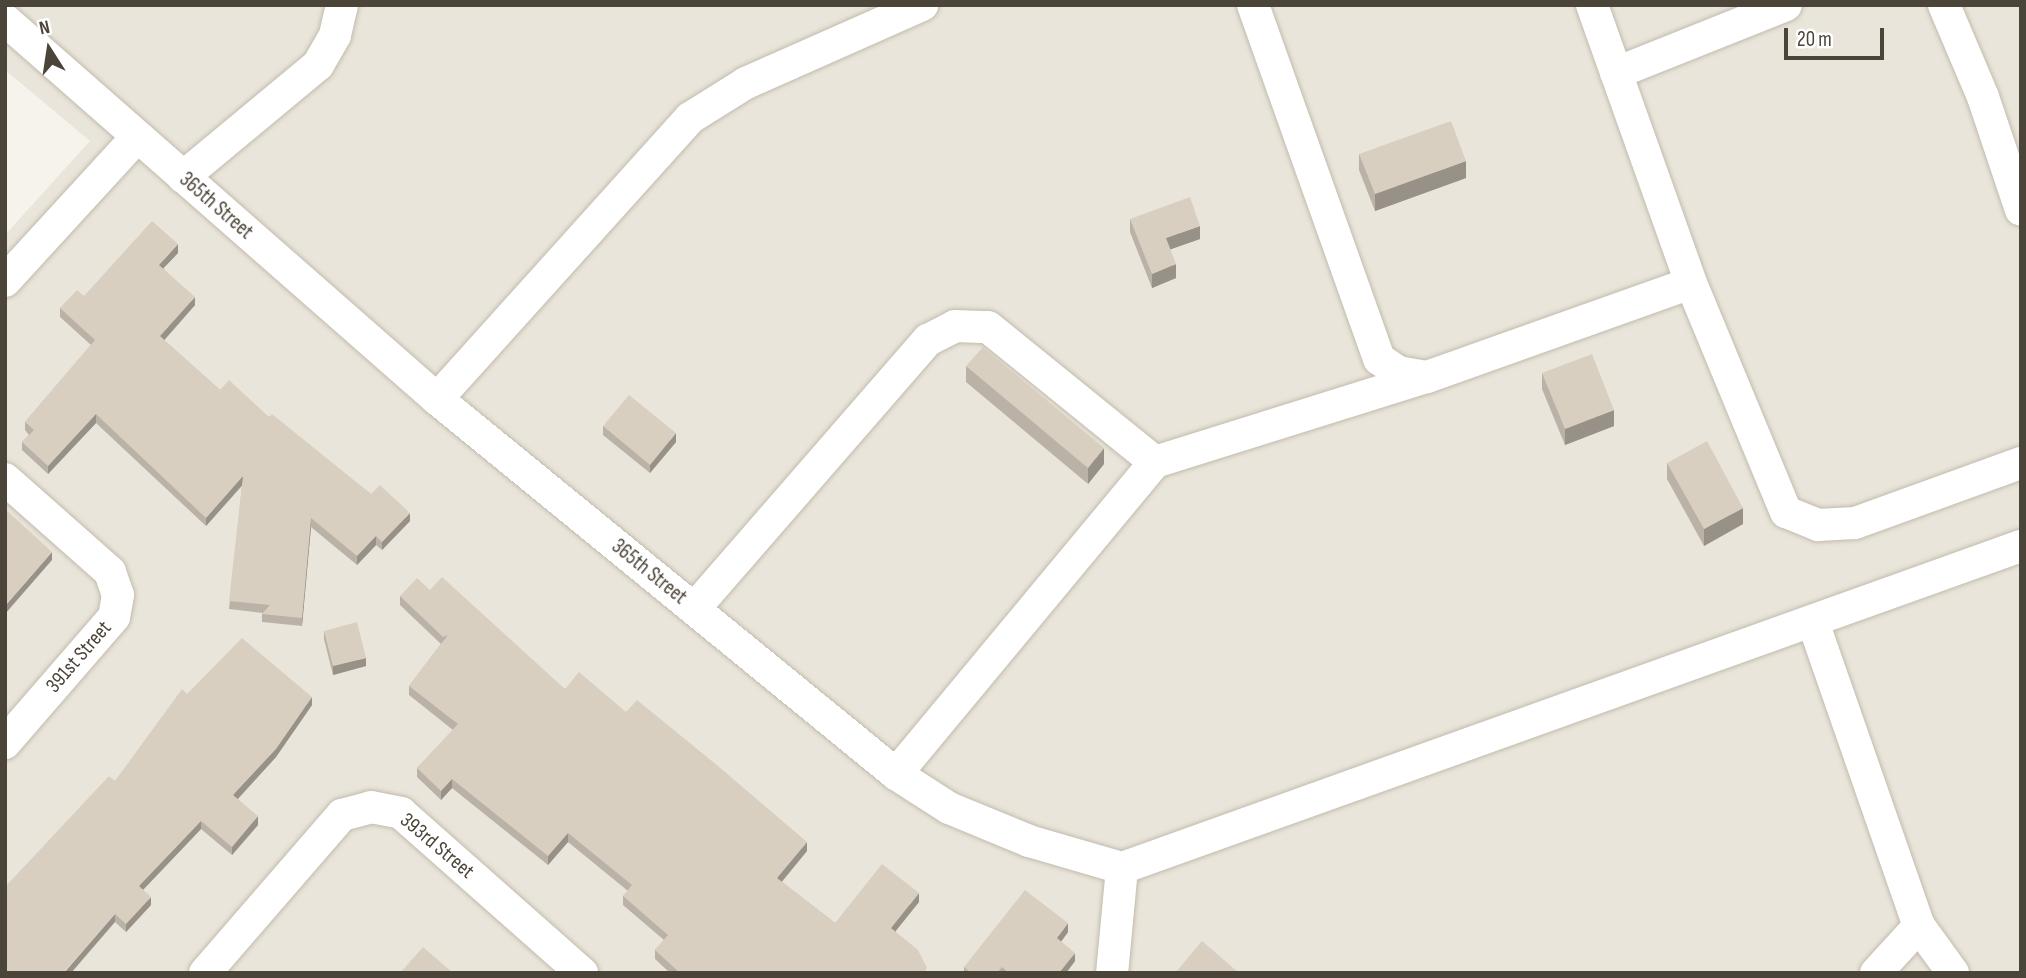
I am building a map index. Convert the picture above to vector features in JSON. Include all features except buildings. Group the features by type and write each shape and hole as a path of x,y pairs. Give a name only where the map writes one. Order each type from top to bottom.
{"street":[{"path":"183,177 318,65 335,35 342,5"},
{"path":"1253,5 1379,359 1398,372 1427,377"},
{"path":"1592,5 1691,283 1786,512 1802,522 1835,526 1855,523 2021,463"},
{"path":"1616,74 1786,5"},
{"path":"1944,5 1983,97 2021,211"},
{"path":"437,399 690,118 746,83 920,6"},
{"name":"365th Street","path":"5,20 437,399 896,774 949,808 1029,841 1122,868"},
{"path":"5,281 137,137"},
{"path":"896,774 1155,462 1427,377 1691,283"},
{"path":"694,609 928,340 955,326 988,327 1155,462"},
{"name":"391st Street","path":"5,479 110,572 118,595 114,617 5,743"},
{"path":"1112,973 1122,868 2021,546"},
{"path":"1814,622 1919,926 1953,973"},
{"name":"393rd Street","path":"205,973 342,815 371,807 401,814 582,973"},
{"path":"1876,973 1919,926"}],"shaded area":[{"path":"5,5 2021,5 2021,973 5,973 5,235 90,141 5,70"}]}
